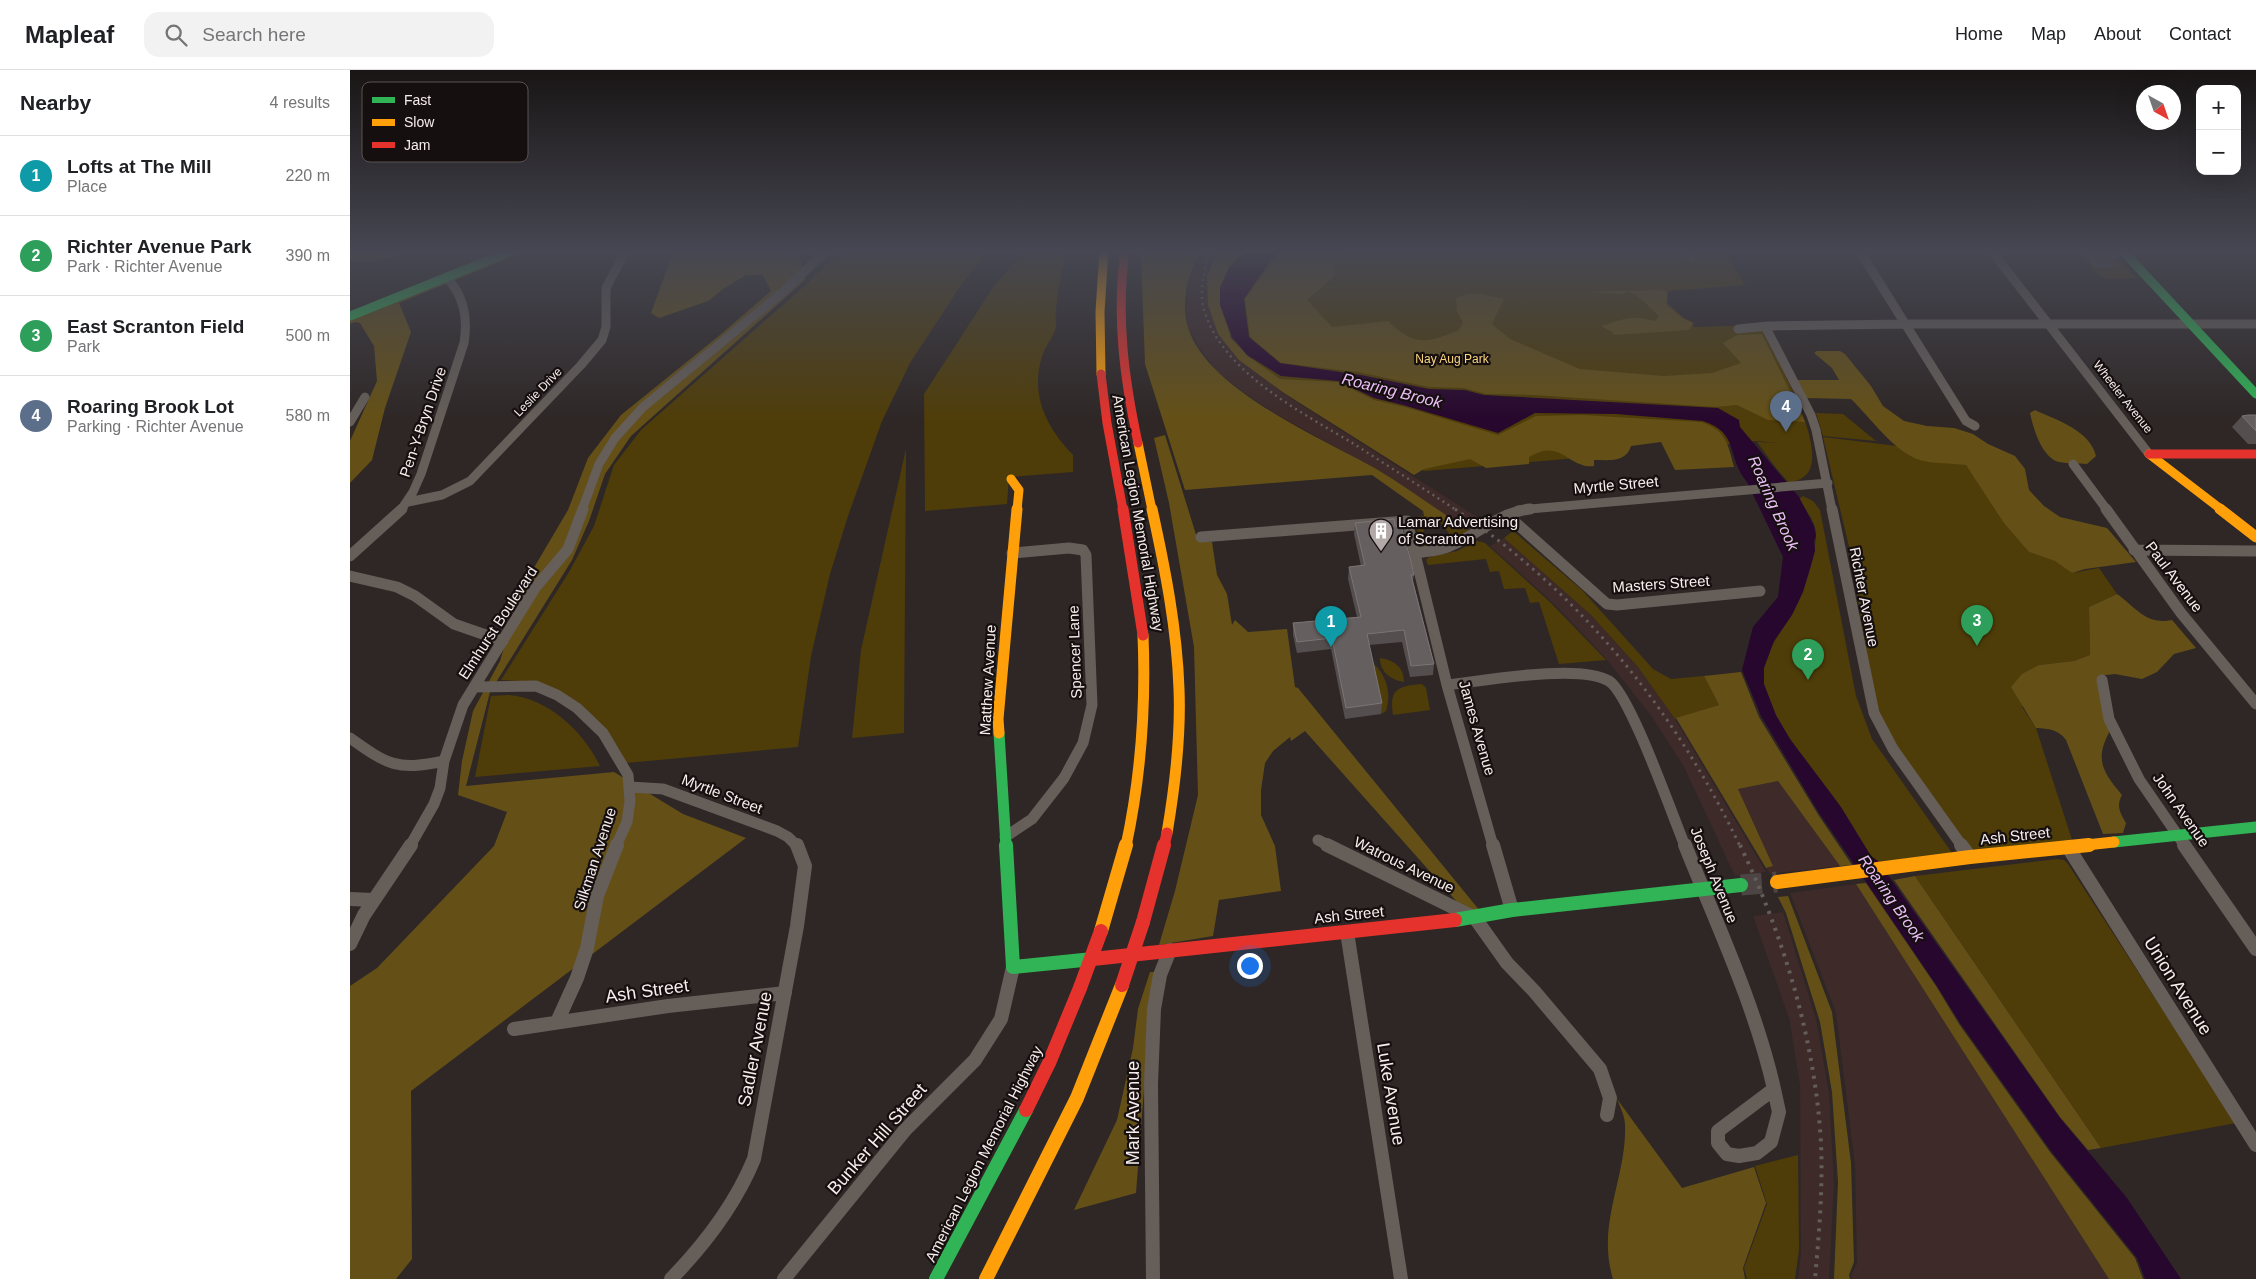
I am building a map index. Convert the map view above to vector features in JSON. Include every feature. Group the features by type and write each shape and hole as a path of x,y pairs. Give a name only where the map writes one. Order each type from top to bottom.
{"main road":[{"path":"350,316 374,306"},
{"name":"American Legion Memorial Highway","path":"936,1279 1023,1117 1057,1045 1116,888 1134,810 1142,759 1146,692 1144,647 1138,593 1099,372 1098,306"},
{"name":"American Legion Memorial Highway","path":"986,1279 1076,1100 1111,1018 1155,885 1170,809 1177,747 1179,691 1175,632 1169,591 1120,350 1119,306"},
{"path":"2175,306 2256,394"},
{"path":"2149,454 2256,454"},
{"name":"Wheeler Avenue","path":"2149,454 2256,537"},
{"name":"Matthew Avenue","path":"1011,479 1018,490 998,719 1013,967"},
{"name":"Ash Street","path":"1777,882 1857,871 2256,826"},
{"name":"Ash Street","path":"1013,967 1475,918 1512,910 1741,885"}],"street":[{"name":"Pen-Y-Bryn Drive","path":"350,556 400,512 408,502 446,400 466,333 466,316 463,306"},
{"name":"Leslie Drive","path":"408,502 442,495 470,481 581,365 603,336 606,327 606,306"},
{"name":"Elmhurst Boulevard","path":"350,944 373,900 408,852 424,823 440,788 444,761 463,705 535,588 568,549 599,464 615,438 643,407 765,306"},
{"path":"1895,306 1966,421 1975,426"},
{"name":"Wheeler Avenue","path":"2035,306 2149,454"},
{"path":"1738,329 1765,326 1906,324 2256,324"},
{"name":"Richter Avenue","path":"1765,326 1811,415 1828,483 1838,543 1874,713 1893,749 1970,858"},
{"path":"350,422 365,397"},
{"name":"Paul Avenue","path":"2073,464 2181,613 2256,704"},
{"name":"Myrtle Street","path":"1416,553 1449,547 1507,515 1520,510 1828,483"},
{"name":"Masters Street","path":"1507,515 1607,604 1617,605 1760,591"},
{"name":"James Avenue","path":"1201,537 1407,521 1447,685 1512,910"},
{"name":"Spencer Lane","path":"1005,837 1032,819 1064,778 1083,743 1092,705 1086,554 1083,550 1069,548 1012,553"},
{"path":"2134,550 2256,551"},
{"path":"350,576 378,581 401,589 415,596 450,622 503,641"},
{"name":"Joseph Avenue","path":"1447,685 1565,673 1588,674 1608,680 1619,690 1632,715 1743,988 1767,1059 1774,1089 1779,1112 1771,1142 1757,1153 1738,1156 1728,1154 1718,1143 1718,1131 1774,1089"},
{"name":"John Avenue","path":"2102,680 2108,719 2132,767 2256,949"},
{"name":"Silkman Avenue","path":"474,687 536,686 567,701 603,733 628,775 630,787 627,822 611,857 597,896 587,948 577,978 557,1022"},
{"path":"350,738 390,765 407,767 444,761"},
{"name":"Myrtle Street","path":"630,787 663,789 777,831 797,845"},
{"name":"Watrous Avenue","path":"1318,840 1475,918"},
{"name":"Sadler Avenue","path":"671,1279 701,1246 732,1204 744,1184 754,1159 785,993 805,866 797,845"},
{"name":"Union Avenue","path":"2068,847 2256,1145"},
{"path":"350,899 373,900"},
{"path":"1475,918 1507,962 1600,1069 1609,1093 1607,1115"},
{"name":"Luke Avenue","path":"1347,932 1400,1271"},
{"name":"Mark Avenue","path":"1153,1279 1151,1084 1154,1009 1160,975 1170,950"},
{"name":"Bunker Hill Street","path":"784,1279 905,1130 975,1060 1001,1019 1013,967"},
{"name":"Ash Street","path":"514,1029 668,1006 785,993"}],"shaded area":[{"path":"1187,306 1213,306 1218,334 1284,394 1482,520 1470,531 1379,471 1272,412 1243,392 1218,372 1198,346 1188,327"},
{"path":"1504,538 1591,615 1638,667 1675,719 1766,872 1735,876 1684,767 1652,717 1607,660 1581,632 1552,602 1490,546"},
{"path":"1778,781 1840,866 1770,874 1766,868 1773,866 1738,789"},
{"path":"1856,884 2109,1279 1852,1279 1851,1275 1857,1264 1855,1165 1836,1013 1790,893"},
{"path":"1783,912 1816,1019 1829,1093 1834,1183 1829,1279 1798,1279 1801,1253 1800,1085 1789,1018 1753,916"}],"green space":[{"path":"381,306 400,306 411,332 385,408 372,460 350,483 350,441 377,381 374,346 360,323 350,324 350,319"},
{"path":"653,306 692,306 659,318 651,313"},
{"path":"753,306 776,306 631,436 605,474 589,521 572,560 490,692 466,786 614,772 683,814 746,838 411,1091 412,1259 396,1279 350,1279 350,986 377,968 494,846 507,812 458,795 462,761 473,711 500,661 522,588 568,510 588,458 621,415"},
{"path":"781,306 947,306 910,363 882,421 848,516 830,574 811,656 798,747 626,763 618,748 538,682 501,680 569,572 594,526 614,465 641,430"},
{"path":"981,306 1056,306 1056,326 1043,354 1039,368 1039,396 1048,421 1063,444 1073,455 1073,472 1009,477 1007,504 925,511 924,394"},
{"path":"1143,306 1185,306 1188,327 1199,350 1218,372 1242,392 1299,428 1378,470 1470,531 1424,516 1423,511 1372,475 1185,490 1145,364"},
{"path":"1208,306 1220,306 1231,338 1249,357 1280,379 1338,382 1374,400 1405,407 1498,435 1536,416 1582,415 1701,422 1716,429 1725,439 1734,467 1675,470 1661,442 1631,446 1629,451 1621,458 1594,460 1594,466 1585,466 1564,455 1549,450 1529,457 1529,464 1486,468 1470,459 1424,469 1414,475 1284,393 1239,360 1218,334"},
{"name":"Nay Aug Park","path":"1218,306 1671,306 1684,318 1694,323 1693,327 1735,326 1763,331 1788,381 1805,421 1811,441 1812,458 1809,471 1800,479 1789,483 1757,442 1780,443 1755,441 1674,451 1663,430 1616,434 1626,454 1424,471 1291,389 1257,365 1237,344 1227,330"},
{"path":"1246,306 1313,306 1332,327 1388,321 1413,339 1429,340 1459,330 1463,322 1457,312 1457,306 1500,306 1492,324 1510,339 1580,369 1664,376 1712,373 1741,363 1723,343 1737,335 1762,334 1805,422 1768,420 1737,405 1715,407 1533,395 1486,394 1464,388 1429,387 1358,372 1281,363 1250,337"},
{"path":"1649,306 1669,306 1682,318 1693,323 1689,330 1614,335 1601,326 1622,319 1632,318 1655,321 1659,316"},
{"path":"1817,351 1840,351 1845,354 1871,386 1883,406 1904,421 1927,426 1954,428 1973,434 1988,444 2015,456 2025,469 2029,490 2044,506 2060,517 2107,528 2136,562 2085,569 2072,573 2055,561 2029,552 2004,523 1966,465 1931,462 1910,456 1892,442 1851,399 1805,398 1796,380 1839,380 1832,368 1814,353"},
{"path":"2035,410 2062,422 2080,433 2093,447 2096,456 2087,464 2062,463 2053,459 2043,449 2033,426 2030,413"},
{"path":"1816,413 1843,414 1876,441 1823,436"},
{"path":"1165,435 1198,541 1212,542 1217,575 1227,594 1232,625 1235,620 1248,632 1287,629 1295,687 1298,688 1480,911 1467,911 1458,903 1305,731 1291,741 1290,737 1273,751 1265,763 1261,790 1261,815 1275,846 1281,891 1219,900 1213,936 1159,945 1175,891 1198,795 1194,647 1169,503 1154,438"},
{"path":"1823,437 1897,446 1907,453 1966,465 2029,552 2056,561 2072,573 2099,568 2117,594 2089,607 2090,655 2074,661 2039,665 2022,707 2036,728 2073,843 1981,855 1968,845 1899,756 1874,702 1851,555"},
{"path":"906,449 904,733 852,738 861,650"},
{"path":"1803,496 1813,501 1820,510 1856,696 1872,739 1952,853 1878,862 1874,859 1860,841 1832,795 1793,744 1771,707 1765,690 1763,675 1766,658 1801,596 1815,545 1815,526 1799,499"},
{"path":"1424,516 1470,531 1457,540 1426,549 1422,546 1422,540 1426,541 1427,546 1436,546 1437,540 1450,539 1451,536 1441,523 1422,525 1424,532 1418,532 1415,517"},
{"path":"1513,531 1582,590 1653,669 1671,679 1704,676 1719,705 1675,719 1638,667 1591,615 1504,538"},
{"path":"1477,541 1485,543 1551,603 1606,660 1559,664 1539,602 1530,603 1525,588 1504,589 1499,571 1490,572 1486,559 1428,565 1426,560 1429,557 1457,551"},
{"path":"2117,594 2148,618 2163,621 2172,620 2196,648 2174,654 2157,672 2142,679 2115,674 2098,676 2111,729 2103,749 2103,764 2109,779 2122,795 2119,803 2126,823 2123,833 2103,834 2066,740 2063,736 2049,729 2036,728 2011,687 2022,674 2039,665 2074,661 2090,655 2089,607"},
{"path":"1380,658 1390,660 1400,668 1404,682 1395,679 1384,671"},
{"path":"1369,660 1380,670 1388,690 1386,711 1381,714"},
{"path":"1741,672 1759,717 1819,816 1852,865 1840,866 1778,781 1738,789 1773,866 1766,868 1676,718 1719,705 1704,676"},
{"path":"1422,684 1426,688 1430,710 1393,715 1392,699 1397,690 1407,686"},
{"path":"508,695 537,702 563,719 584,741 600,766 475,777 491,696"},
{"path":"2057,859 2064,860 2068,864 2236,1123 2101,1148 1915,876"},
{"path":"1915,876 2101,1148 2088,1150 2060,1117 1894,880"},
{"path":"1866,883 1936,986 1959,1024 2050,1152 2135,1258 2143,1279 2109,1279 1856,884"},
{"path":"1788,896 1832,1012 1851,1163 1854,1262 1849,1275 1850,1279 1834,1279 1838,1182 1832,1092 1820,1022 1786,913 1778,897"},
{"path":"1150,972 1158,972 1150,1011 1136,1193 1074,1210 1117,1120 1133,1048 1138,1009"},
{"path":"1617,1099 1682,1188 1754,1167 1766,1203 1743,1268 1745,1279 1613,1279 1608,1239 1613,1201 1622,1163 1625,1125"},
{"path":"1798,1155 1799,1250 1795,1279 1747,1279 1744,1268 1767,1204 1755,1166"}],"water":[{"name":"Roaring Brook","path":"1221,306 1245,306 1249,337 1280,363 1361,375 1429,389 1465,390 1484,395 1718,408 1739,420 1740,427 1799,497 1814,526 1816,536 1814,541 1815,551 1803,592 1792,615 1774,641 1764,668 1764,684 1776,715 1790,739 1841,807 1871,856 1878,861 2060,1118 2127,1198 2181,1279 2145,1279 2137,1258 2051,1151 1960,1023 1937,986 1819,813 1761,716 1742,670 1753,627 1778,597 1783,557 1747,482 1736,464 1728,439 1723,432 1703,421 1616,414 1535,413 1498,433 1374,398 1338,381 1281,376 1247,355 1232,337"}],"building":[{"path":"2256,415 2256,431 2242,416"},
{"path":"1394,519 1395,526 1400,526 1402,529 1411,561 1414,575 1411,575 1434,664 1411,666 1404,630 1367,634 1382,703 1346,708 1332,638 1297,642 1293,623 1361,617 1349,567 1365,565 1355,523"}],"tunnel":[{"path":"1741,885 1777,882"}],"railway":[{"path":"1203,306 1215,335 1230,355 1247,373 1268,390 1456,510"},
{"path":"1455,509 1501,542 1543,578 1583,617 1620,658 1654,702 1685,748 1714,796 1740,846"},
{"path":"1740,845 1756,880 1783,953 1795,990 1812,1066 1818,1104 1821,1143 1820,1211 1815,1279"}],"traffic: fast":[{"path":"350,316 374,306"},
{"path":"2175,306 2256,394"},
{"path":"999,733 1013,967 1093,959"},
{"path":"2114,842 2256,827"},
{"path":"1455,920 1512,910 1741,885"},
{"path":"936,1279 1026,1110"}],"traffic: slow":[{"path":"1100,306 1099,343 1101,374"},
{"path":"1138,443 1167,584 1178,670 1177,752 1167,833"},
{"path":"2149,454 2256,537"},
{"path":"999,733 998,719 1019,490 1011,479"},
{"path":"1101,931 1123,859 1137,785 1144,711 1143,635"},
{"path":"1777,882 1970,857 2114,842"},
{"path":"986,1279 1077,1098 1122,985"}],"traffic: jam":[{"path":"1120,306 1124,371 1138,443"},
{"path":"1101,374 1107,423 1131,551 1143,635"},
{"path":"2149,454 2256,454"},
{"path":"1143,922 1167,833"},
{"path":"1093,959 1455,920"},
{"path":"1122,985 1143,922"},
{"path":"1080,988 1101,931"},
{"path":"1026,1110 1049,1063 1080,988"}],"place":[{"name":"Roaring Brook Lot","path":"1786,432"},
{"name":"Lamar Advertising of Scranton","path":"1381,552"},
{"name":"East Scranton Field","path":"1977,646"},
{"name":"Lofts at The Mill","path":"1331,647"},
{"name":"Richter Avenue Park","path":"1808,680"}]}
